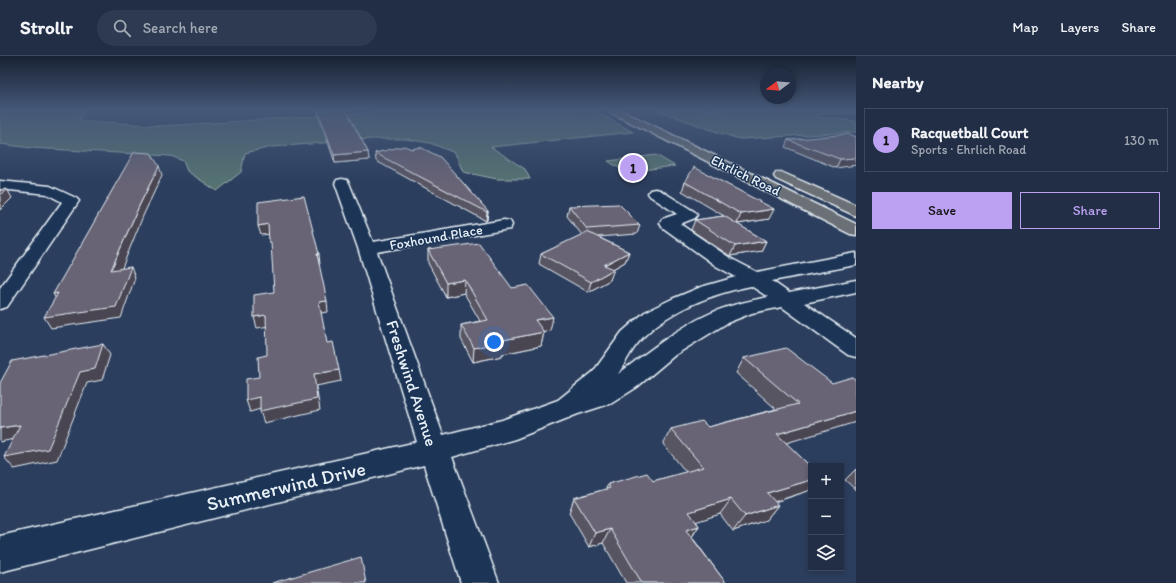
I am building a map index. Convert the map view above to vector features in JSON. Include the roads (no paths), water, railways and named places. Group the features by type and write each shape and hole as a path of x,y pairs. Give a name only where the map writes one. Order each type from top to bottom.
{"main road":[{"name":"Ehrlich Road","path":"664,135 856,230"},
{"name":"Ehrlich Road","path":"692,135 708,142"},
{"name":"Ehrlich Road","path":"771,172 856,211"}],"street":[{"name":"Freshwind Avenue","path":"342,183 367,248 480,583"},
{"path":"0,185 50,190 71,201 0,303"},
{"path":"656,193 689,215 668,223 723,262 755,279 856,350"},
{"name":"Foxhound Place","path":"367,248 504,225"},
{"name":"Summerwind Drive","path":"568,407 602,379 630,337 653,317 679,302 708,291 755,279 856,259"},
{"name":"Summerwind Drive","path":"0,554 434,450 505,431 568,407 603,396 628,380 667,349 719,318 747,308 856,286"}],"place":[{"name":"Racquetball Court","path":"633,168"}]}
